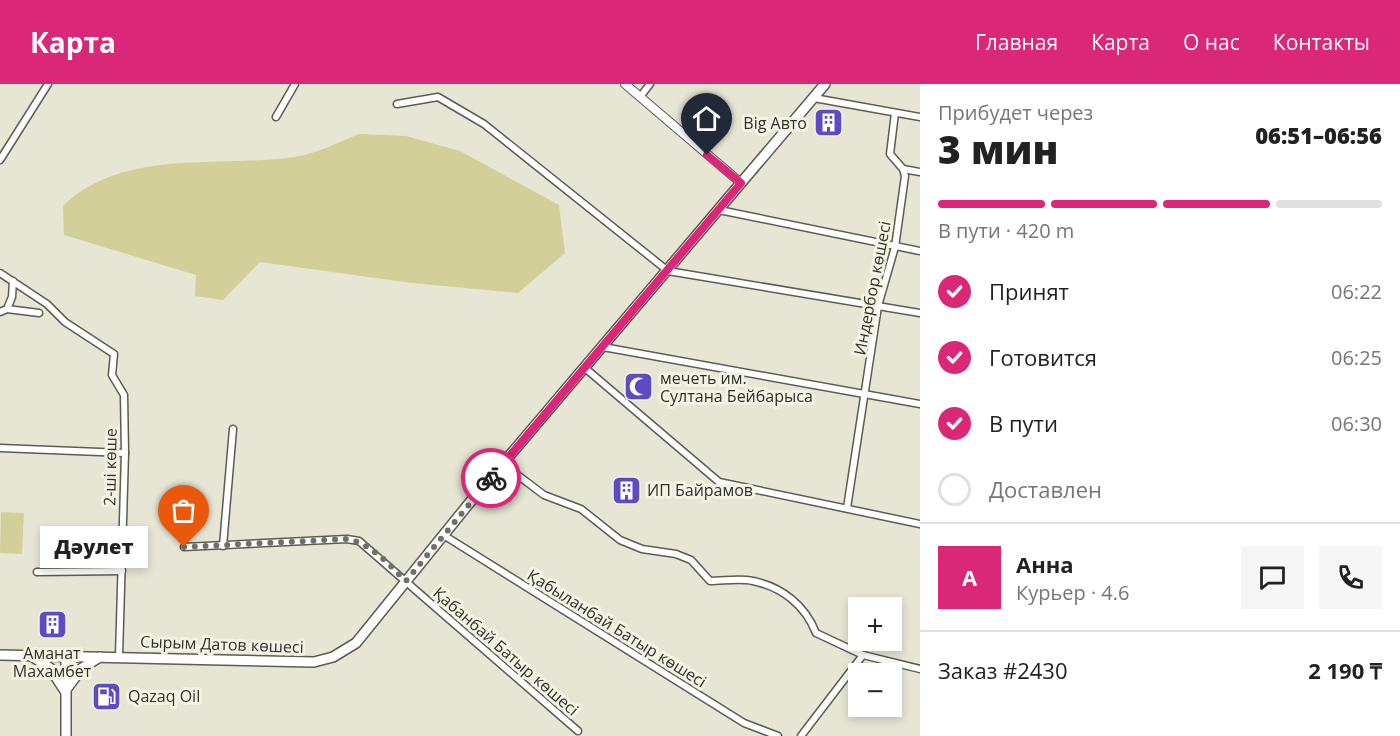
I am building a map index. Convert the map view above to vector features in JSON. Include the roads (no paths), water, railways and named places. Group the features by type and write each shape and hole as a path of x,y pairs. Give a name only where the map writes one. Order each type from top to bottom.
{"main road":[{"name":"Сырым Датов көшесі","path":"0,655 314,662 333,657 356,643 503,464 825,84"},
{"path":"31,656 50,668 65,691"},
{"path":"66,656 66,736"},
{"path":"65,691 82,668 103,656"}],"street":[{"path":"0,159 48,84"},
{"path":"276,117 296,84"},
{"path":"625,84 741,183"},
{"path":"640,97 650,84"},
{"path":"398,104 438,97 484,124 668,271 920,313"},
{"path":"814,98 920,117"},
{"name":"Индербор көшесі","path":"847,508 878,306 895,247 905,176 903,169 890,154 895,113"},
{"path":"903,169 920,172"},
{"path":"719,210 920,251"},
{"path":"0,273 13,281 12,297 3,311 39,313"},
{"name":"2-ші көше","path":"13,281 47,304 65,322 114,354 112,375 123,395 125,453 119,656"},
{"path":"603,347 920,404"},
{"path":"585,368 719,482 920,524"},
{"path":"223,546 233,429"},
{"path":"0,448 125,453"},
{"path":"503,464 544,495 581,509 620,540 642,549 676,554 691,560 710,580 753,581 777,590 809,614 816,633 863,655 920,669"},
{"name":"Қабыланбай Батыр көшесі","path":"445,536 744,723 778,736"},
{"name":"Қабанбай Батыр көшесі","path":"184,547 347,539 359,541 578,731"},
{"path":"37,572 122,571"},
{"path":"801,736 863,655"}],"place":[{"name":"Big Авто","path":"828,123"},
{"name":"мечеть им. Султана Бейбарыса","path":"639,387"},
{"name":"ИП Байрамов","path":"626,490"},
{"name":"Дәулет","path":"184,547"},
{"name":"Аманат Махамбет","path":"52,625"},
{"name":"Qazaq Oil","path":"107,696"}]}
